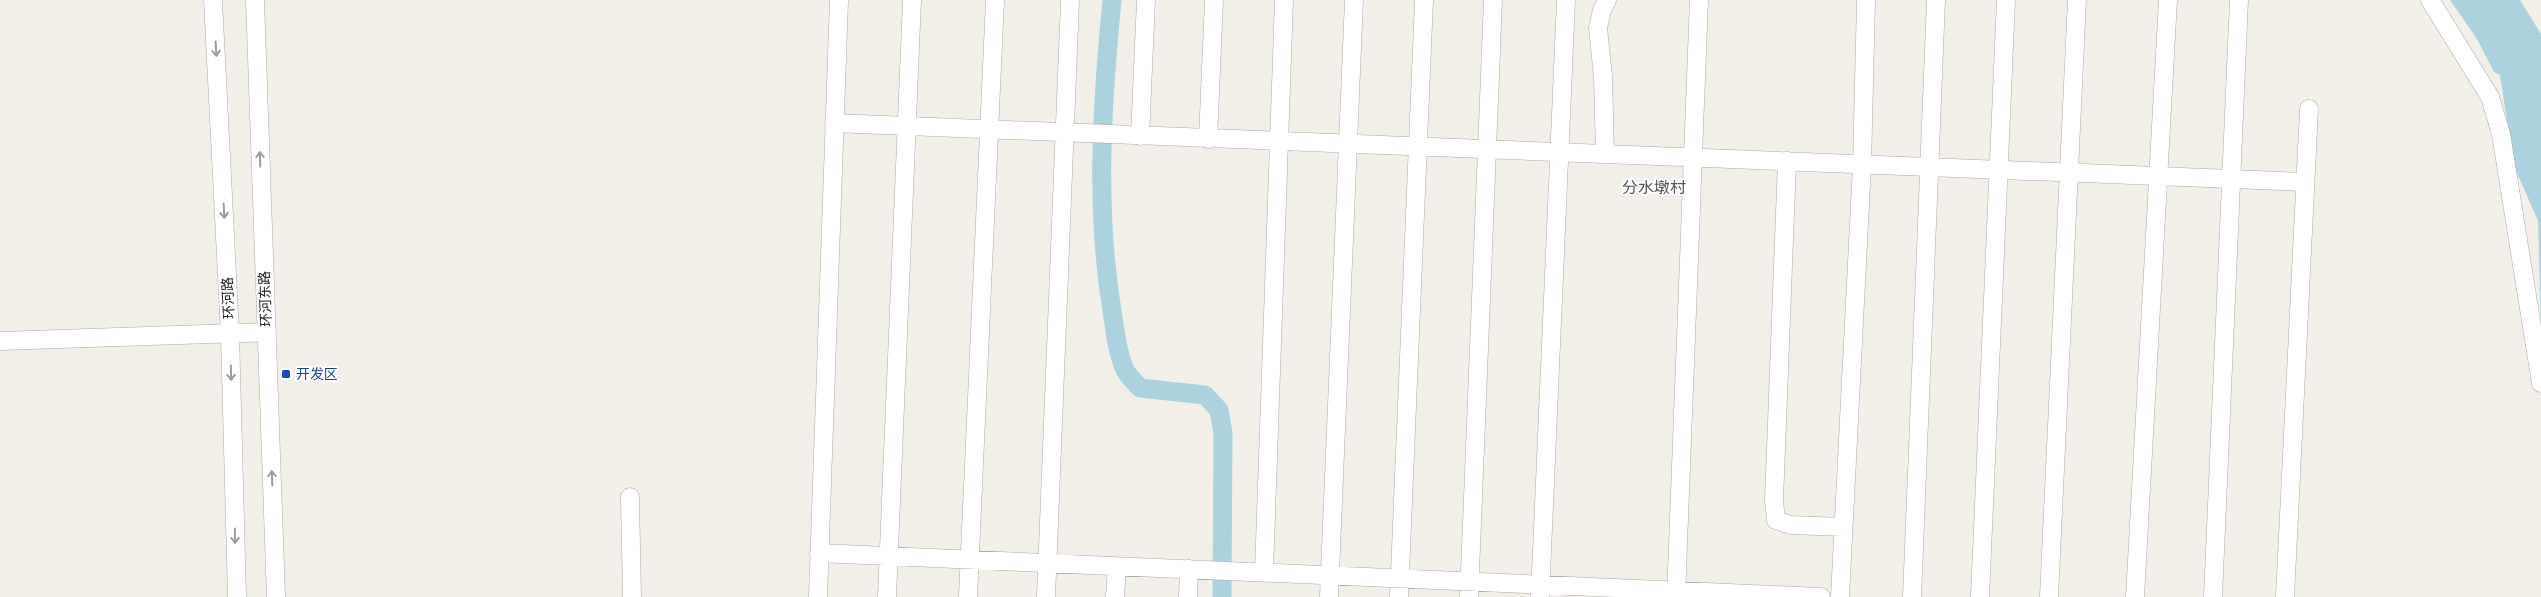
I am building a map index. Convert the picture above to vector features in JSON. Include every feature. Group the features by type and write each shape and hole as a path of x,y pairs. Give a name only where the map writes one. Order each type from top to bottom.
{"street":[{"name":"环河路","path":"214,0 230,334 236,597"},
{"name":"环河东路","path":"255,0 276,597"},
{"path":"818,597 839,0"},
{"path":"886,597 912,0"},
{"path":"968,597 994,0"},
{"path":"1046,597 1070,0"},
{"path":"1134,135 1146,0"},
{"path":"1208,139 1214,0"},
{"path":"1264,572 1284,0"},
{"path":"1329,597 1354,0"},
{"path":"1400,597 1424,0"},
{"path":"1470,589 1493,0"},
{"path":"1540,591 1566,0"},
{"path":"1605,154 1603,77 1598,28 1602,10 1607,0"},
{"path":"1676,594 1699,0"},
{"path":"1840,597 1862,165 1866,0"},
{"path":"1912,597 1936,0"},
{"path":"1980,597 2006,0"},
{"path":"2049,597 2077,0"},
{"path":"2135,597 2168,0"},
{"path":"2213,597 2239,0"},
{"path":"2430,0 2490,97 2501,134 2541,383"},
{"path":"2286,597 2304,182 2309,109"},
{"path":"834,123 2304,182"},
{"path":"1787,162 1774,501 1776,520 1791,525 1843,527"},
{"path":"0,341 267,332"},
{"path":"630,497 632,597"},
{"path":"819,553 1400,578 1470,589 1821,597"},
{"path":"1115,597 1117,566"},
{"path":"1188,597 1195,570"}],"water":[{"path":"2450,0 2520,0 2541,34 2541,326 2538,221 2514,166 2500,75 2494,72 2477,39"}],"waterway":[{"path":"1112,0 1105,78 1102,194 1103,233 1117,341 1125,370 1140,388 1205,395 1219,410 1223,433 1222,597"}],"place":[{"name":"开发区","path":"286,374"}],"district":[{"name":"分水墩村","path":"1654,187"}]}
